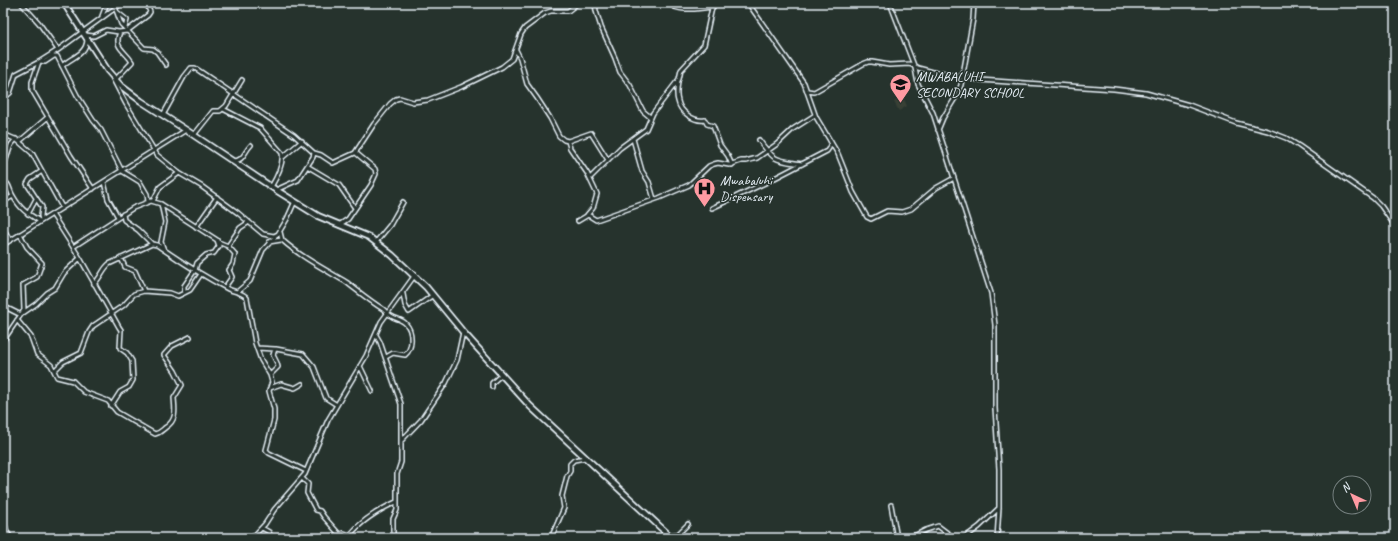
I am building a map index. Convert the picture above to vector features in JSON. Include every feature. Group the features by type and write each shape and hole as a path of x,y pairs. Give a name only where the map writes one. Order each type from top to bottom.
{"street":[{"path":"21,3 39,23 58,50"},
{"path":"64,3 114,79 124,102 153,151 179,174 217,197 263,234 276,236"},
{"path":"101,18 107,3"},
{"path":"3,99 10,93 16,75 85,35 101,18 122,3"},
{"path":"85,35 94,36 106,30 120,32 148,15 150,12 148,6 151,3"},
{"path":"163,115 184,77 193,67 302,141 314,153 321,155 333,163 356,153 374,124 390,104 396,99 400,98 420,102 461,87 502,68 512,59 523,31 543,14 551,11 568,11 578,3"},
{"path":"595,3 601,27 620,72 630,86 643,111 650,117"},
{"path":"668,3 681,9 713,5 704,45 682,69 678,81 677,97 679,105 692,118 705,120 708,124 713,126 720,145 727,153 732,165"},
{"path":"748,3 798,73 808,91 815,115 831,142 865,215 869,218 874,218 887,211 902,212 911,210 936,188 954,178"},
{"path":"890,3 914,66 918,84 930,107 991,293 994,311 995,408 999,469 997,538"},
{"path":"938,130 944,115 959,92 974,3"},
{"path":"115,7 119,21 126,29 144,48 155,50 166,65"},
{"path":"117,12 127,20 126,29"},
{"path":"114,79 132,62 118,45 117,40 120,32"},
{"path":"62,66 78,56 86,48 85,35"},
{"path":"516,50 520,58 527,84 550,118 559,136 568,141 591,133 608,160"},
{"path":"40,61 46,61 56,56 81,103 92,120 101,130 122,170 140,182 148,202"},
{"path":"40,61 31,88 71,156 93,189"},
{"path":"808,91 814,92 863,64 872,62 889,65 909,64 933,72 962,78 1005,83 1114,89 1146,93 1189,105 1236,123 1268,131 1286,138 1365,192 1381,206 1395,226"},
{"path":"114,79 141,101 271,187 318,216 356,231 376,242 415,275 463,332 530,406 670,537 678,534 688,524"},
{"path":"223,109 242,80"},
{"path":"590,178 632,139 646,129 650,117 678,81"},
{"path":"194,135 212,111 223,109 260,128 280,151 283,158"},
{"path":"586,216 589,215 597,220 691,184 711,165 717,163 732,165 741,161 756,159 793,129 815,115"},
{"path":"20,141 48,117"},
{"path":"3,245 186,130"},
{"path":"3,134 20,141 32,153 62,207"},
{"path":"3,168 11,145 16,139"},
{"path":"632,139 642,171 649,182 654,199"},
{"path":"759,140 767,151 777,160 802,164"},
{"path":"271,187 278,175 283,158 302,141"},
{"path":"568,141 571,150 590,178 597,195 593,208 586,216 578,221"},
{"path":"712,208 827,151 831,142"},
{"path":"233,161 244,157 246,150 251,145"},
{"path":"276,190 298,180 314,156 314,153"},
{"path":"339,225 348,219 371,185 377,171 356,153"},
{"path":"307,166 339,185 355,208"},
{"path":"41,221 43,210 30,190 27,182 42,172"},
{"path":"153,201 160,187 179,174"},
{"path":"3,181 8,184 13,196 22,210 41,221"},
{"path":"104,182 108,201 118,217"},
{"path":"3,202 13,196"},
{"path":"196,227 217,197"},
{"path":"28,214 36,198"},
{"path":"73,247 133,208 153,201 161,204 218,242 228,246 235,254 233,264 229,270 232,277 225,287"},
{"path":"237,292 250,281 258,260 269,242 280,232 295,201"},
{"path":"376,242 390,225 403,202"},
{"path":"161,204 165,222 162,242 164,250"},
{"path":"52,214 80,258 121,330 120,348 128,353 132,361 133,378 131,385 120,392 112,406"},
{"path":"123,214 124,220 138,230 152,244 157,245 201,274 247,298 257,348 261,360 270,375 272,383 269,392 274,409 274,420 266,450 269,453 306,471"},
{"path":"228,246 241,227 249,222"},
{"path":"3,228 10,240"},
{"path":"280,232 281,240"},
{"path":"3,341 24,308 23,286 37,277 42,263 27,248 20,234"},
{"path":"269,242 281,240 407,325 410,332 410,347 408,352 405,355 393,353 386,358"},
{"path":"184,293 184,286 195,270 196,264 205,255 212,254 220,246 218,242"},
{"path":"94,284 100,278 107,265 152,244"},
{"path":"21,314 36,304 54,288 64,273 80,258"},
{"path":"121,258 125,267 135,271 144,291"},
{"path":"54,371 64,362 81,353 91,329 95,324 124,305 132,296 144,291 170,293 176,296 191,289 201,274"},
{"path":"252,538 262,528 274,510 302,478 321,435 360,366 381,322 403,294 415,275"},
{"path":"403,294 405,305 409,312 433,295"},
{"path":"3,306 21,314"},
{"path":"17,320 31,337 37,354 50,364 57,377 73,381 84,392 106,400 116,412 155,434 160,433 174,420 174,398 182,385 175,371 164,355 172,346 190,337"},
{"path":"401,441 421,420 448,379 457,360 463,332"},
{"path":"376,335 401,400 401,462 397,474 397,512 393,519 393,534 391,538"},
{"path":"257,348 273,348 276,350 303,354 314,366 326,398 337,405"},
{"path":"270,375 278,367 278,363 273,355 276,350"},
{"path":"360,366 372,391"},
{"path":"492,387 492,382 501,375"},
{"path":"270,388 281,384 295,388 302,384"},
{"path":"551,538 564,508 562,496 567,475 570,471 570,464 573,461 585,458"},
{"path":"302,478 308,484 307,493 316,510 320,511 339,534"},
{"path":"330,538 343,533 350,535 359,525 377,512 396,502"},
{"path":"891,505 898,538 916,535 938,526 954,538"},
{"path":"964,538 979,527 999,508"},
{"path":"3,524 5,525 11,538"},
{"path":"262,528 269,532 272,538"}],"shaded area":[{"name":"MWABALUHI SECONDARY SCHOOL","path":"903,97 907,106 899,111 894,102"}],"place":[{"name":"MWABALUHI SECONDARY SCHOOL","path":"901,104"},
{"name":"Mwabaluhi Dispensary","path":"705,208"}]}
